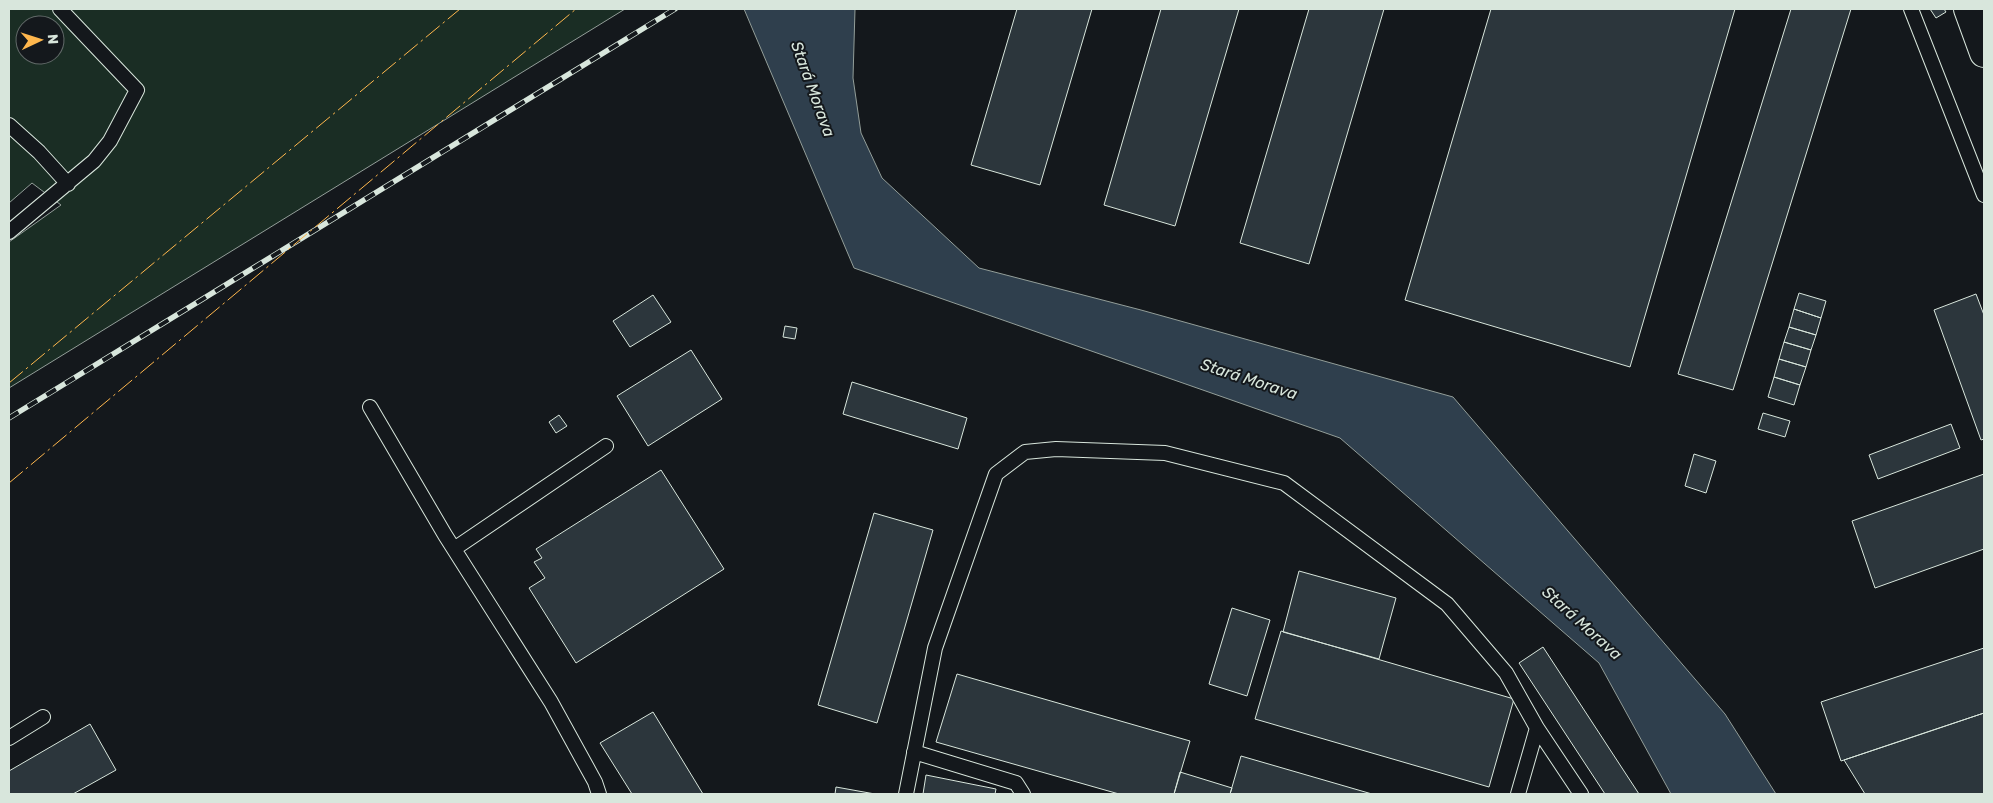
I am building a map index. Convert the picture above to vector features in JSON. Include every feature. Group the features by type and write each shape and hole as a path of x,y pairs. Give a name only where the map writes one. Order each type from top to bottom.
{"street":[{"path":"1968,9 1984,53"}],"lane":[{"path":"9,232 94,161 110,141 137,90 60,9"},
{"path":"1911,9 1984,196"},
{"path":"9,125 39,152 68,184"},
{"path":"370,407 454,549 550,702 595,782 599,794"},
{"path":"454,549 606,446"},
{"path":"906,794 935,648 996,474 1025,452 1056,449 1165,453 1284,483 1447,604 1506,673 1537,728 1580,794"},
{"path":"9,738 43,717"},
{"path":"1518,794 1537,728"},
{"path":"914,752 1016,783 1023,794"}],"green space":[{"path":"9,9 625,9 9,388 9,242 61,205 32,183 9,203"}],"water":[{"name":"Stará Morava","path":"744,9 855,9 853,78 861,133 882,178 979,268 1141,310 1453,397 1725,714 1776,794 1671,794 1599,663 1340,438 854,268"}],"building":[{"path":"1017,9 1092,9 1040,185 971,165"},
{"path":"1161,9 1239,9 1175,226 1104,205"},
{"path":"1309,9 1384,9 1309,264 1240,243"},
{"path":"1491,9 1735,9 1630,367 1405,300"},
{"path":"1791,9 1851,9 1733,390 1678,374"},
{"path":"1930,9 1944,9 1946,12 1936,18"},
{"path":"1799,293 1826,301 1821,318 1794,309"},
{"path":"1976,294 1984,315 1984,439 1981,440 1934,310"},
{"path":"653,295 671,322 630,347 613,321"},
{"path":"1794,309 1821,318 1816,335 1789,327"},
{"path":"785,326 797,328 795,339 783,337"},
{"path":"1789,327 1816,335 1811,350 1784,342"},
{"path":"1784,342 1811,350 1806,367 1779,359"},
{"path":"691,350 722,399 648,446 617,396"},
{"path":"1779,359 1806,367 1800,385 1774,377"},
{"path":"1774,377 1800,385 1794,405 1768,397"},
{"path":"852,382 967,418 958,449 843,414"},
{"path":"1763,413 1790,421 1785,437 1758,429"},
{"path":"559,415 567,426 556,433 549,422"},
{"path":"1951,424 1960,448 1878,479 1869,455"},
{"path":"1694,454 1716,461 1706,493 1685,486"},
{"path":"661,470 724,569 576,663 529,588 545,578 534,562 542,558 536,549"},
{"path":"1984,474 1984,549 1875,588 1852,521"},
{"path":"874,513 933,530 877,723 818,705"},
{"path":"1299,571 1396,598 1379,659 1283,632"},
{"path":"1232,608 1270,620 1247,696 1209,684"},
{"path":"1281,631 1514,699 1489,787 1255,719"},
{"path":"1543,647 1639,794 1605,794 1519,663"},
{"path":"1984,648 1984,713 1841,761 1821,702"},
{"path":"957,674 1190,741 1174,794 1119,794 936,742"},
{"path":"653,712 703,794 632,794 600,743"},
{"path":"1984,713 1984,794 1865,794 1844,760"},
{"path":"90,724 116,770 73,794 9,794 9,771"},
{"path":"1241,756 1372,794 1230,794"},
{"path":"1180,772 1232,788 1230,794 1174,794"},
{"path":"926,775 996,789 995,794 923,794"},
{"path":"836,787 875,794 835,794"}],"railway":[{"path":"9,418 675,9"}],"power":[{"path":"9,383 460,9"},
{"path":"9,483 576,9"}]}
